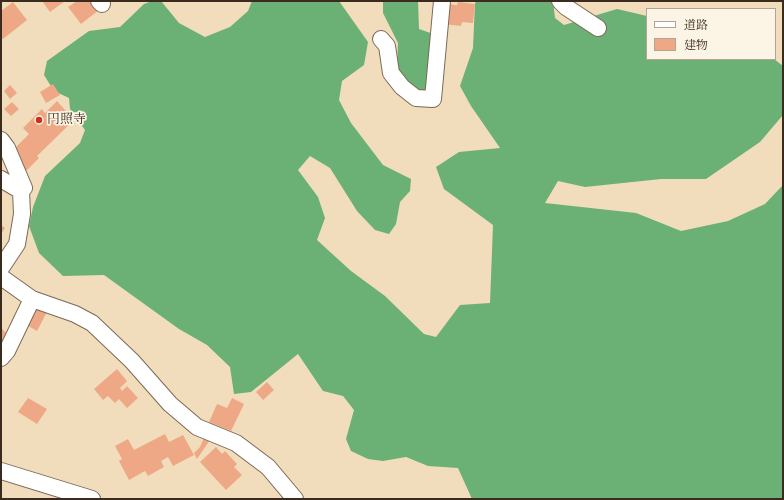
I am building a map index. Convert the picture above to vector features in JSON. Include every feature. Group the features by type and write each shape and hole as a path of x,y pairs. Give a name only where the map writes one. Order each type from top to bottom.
{"street":[{"path":"381,39 387,46 391,73 402,87 416,98 433,99 442,1"},
{"path":"560,1 566,7 598,28"},
{"path":"1,140 7,148 22,179 24,188 21,191 22,214 17,244 1,268"},
{"path":"1,179 21,191"},
{"path":"1,277 32,299 75,314 92,324 132,361 170,404 197,427 236,443 268,467 295,499"},
{"path":"1,358 7,351 32,299"},
{"path":"1,471 92,499"}],"green space":[{"path":"152,1 161,1 179,23 205,37 230,27 248,11 252,1 339,1 368,42 364,65 342,81 339,100 351,123 383,165 411,179 410,191 400,202 396,224 389,234 375,230 357,211 330,168 310,156 298,170 318,197 325,218 317,240 351,271 385,296 424,334 436,337 460,305 490,303 493,225 444,189 436,167 459,152 500,148 471,106 460,86 473,48 475,3 477,1 553,1 555,18 564,25 617,9 646,16 646,60 775,60 783,66 783,115 760,142 706,179 661,179 585,187 558,181 545,203 636,213 681,231 728,221 765,204 783,185 783,499 472,499 458,468 428,466 406,457 383,461 368,459 351,451 346,439 354,410 343,396 323,391 298,354 251,392 234,394 230,367 207,345 179,329 104,275 63,276 39,253 29,226 33,207 45,176 80,143 85,130 70,109 69,98 54,91 44,75 47,61 89,31 120,27 144,4"},
{"path":"383,1 418,1 419,29 439,36 432,95 417,95 397,67 398,43 383,13"}],"building":[{"path":"42,1 65,1 50,12"},
{"path":"77,1 93,1 99,10 81,24 68,7"},
{"path":"13,2 27,20 3,39 1,37 1,11"},
{"path":"458,2 475,4 473,23 462,22 461,26 443,24 446,4 457,5"},
{"path":"53,84 60,95 46,103 40,92"},
{"path":"10,85 17,93 10,99 4,91"},
{"path":"57,101 74,120 37,156 39,158 26,171 12,156 14,149 29,134 23,128 42,109 45,113"},
{"path":"12,102 19,109 11,116 4,109"},
{"path":"1,225 5,228 1,234"},
{"path":"36,304 48,310 37,331 25,324"},
{"path":"1,328 11,337 1,348"},
{"path":"117,369 127,381 120,388 122,391 127,386 138,398 127,408 119,399 115,403 108,396 103,400 94,389"},
{"path":"267,382 274,390 263,400 256,392"},
{"path":"28,398 47,409 37,424 18,412"},
{"path":"232,398 244,404 231,431 209,422 217,404 227,408"},
{"path":"206,433 212,437 197,459 194,453 200,447"},
{"path":"165,434 169,442 183,435 194,455 173,466 168,457 161,461 164,467 148,476 145,471 129,480 119,461 122,459 115,446 128,439 134,450"},
{"path":"216,447 222,454 225,451 237,464 234,467 242,475 226,490 200,462"}],"place":[{"name":"円照寺","path":"39,120"}]}
